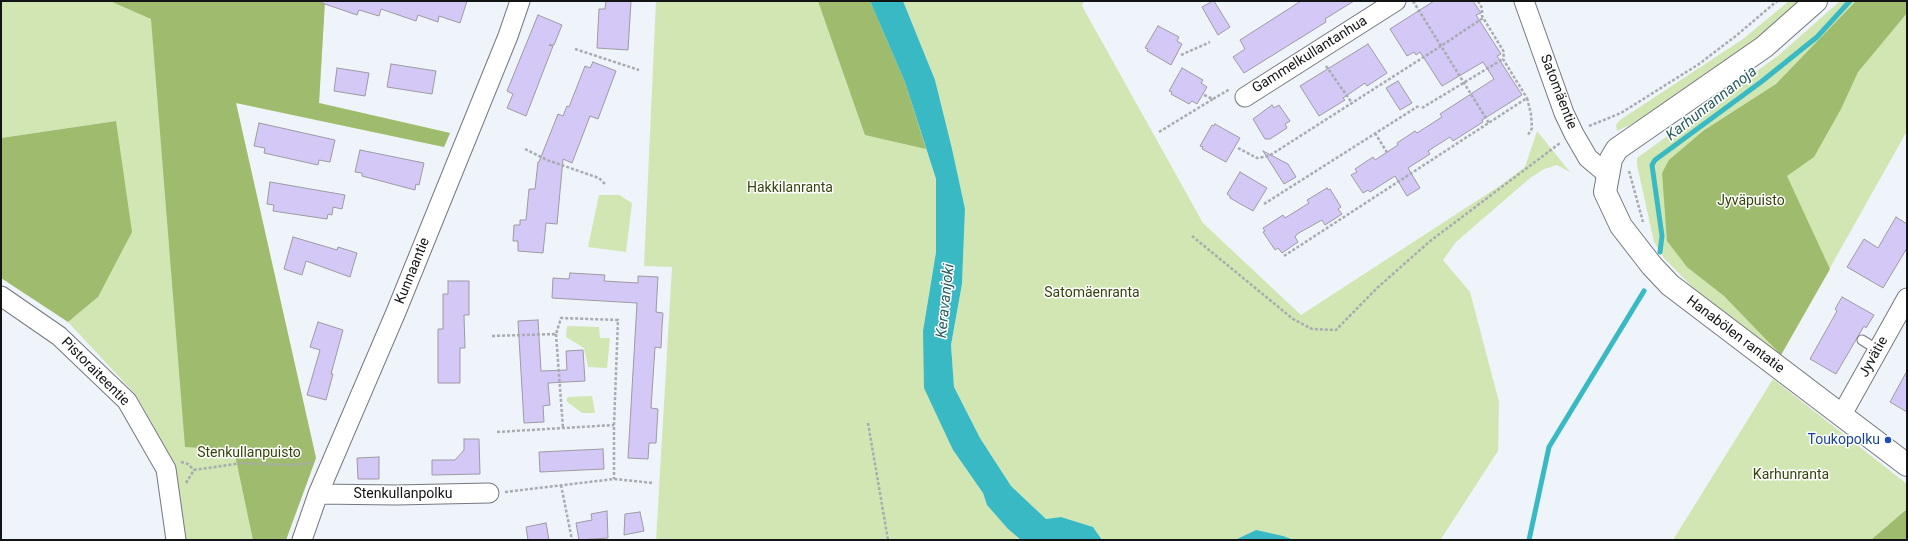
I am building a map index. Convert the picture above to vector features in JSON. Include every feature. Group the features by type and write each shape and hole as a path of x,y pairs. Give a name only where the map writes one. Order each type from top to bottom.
{"street":[{"name":"Kunnaantie","path":"302,540 318,494 399,305 508,36 520,1"},
{"name":"Gammelkullantanhua","path":"1238,93 1317,51 1396,1"},
{"name":"Satomäentie","path":"1524,1 1564,113 1574,134 1588,158 1607,174"},
{"name":"Hanabölen rantatie","path":"1816,1 1764,47 1617,149 1611,159 1607,174 1605,192 1621,226 1652,266 1670,285 1907,465"},
{"name":"Pistoraiteentie","path":"1,296 60,336 127,401 166,469 176,540"},
{"name":"Jyvätie","path":"1841,416 1870,345 1907,298"},
{"name":"Stenkullanpolku","path":"318,494 396,495 495,493"}],"path":[{"path":"1413,1 1489,123"},
{"path":"1478,1 1482,8 1483,18 1504,52 1503,59 1527,98 1531,114 1532,128 1528,135"},
{"path":"1587,127 1621,113 1699,64 1737,35 1777,1"},
{"path":"1238,148 1257,158 1269,156 1352,104 1483,18"},
{"path":"1181,56 1210,42"},
{"path":"575,49 639,70"},
{"path":"1317,51 1352,104"},
{"path":"1264,204 1375,133 1421,106 1465,84 1503,59"},
{"path":"1160,132 1213,99 1238,93"},
{"path":"1204,95 1213,99"},
{"path":"1284,256 1527,98"},
{"path":"1375,133 1388,154"},
{"path":"1192,236 1293,319 1312,329 1336,330 1377,288 1429,242 1561,143"},
{"path":"525,149 548,160 599,178 605,184"},
{"path":"1628,166 1644,228"},
{"path":"563,428 556,334 562,318 618,320 614,425 614,479"},
{"path":"492,336 556,334"},
{"path":"868,423 888,540"},
{"path":"497,432 614,425"},
{"path":"186,484 194,470 242,463 286,465 314,462"},
{"path":"495,493 614,479 653,483"},
{"path":"561,485 572,540"}],"green space":[{"name":"Stenkullanpuisto","path":"1,1 325,1 319,103 450,133 444,147 236,103 316,458 286,540 183,540 176,466 136,395 68,322 98,297 116,121 1,138"},
{"name":"Stenkullanpuisto","path":"110,1 325,1 319,103 450,133 444,147 236,103 316,458 286,540 253,540 234,450 185,447 151,19"},
{"name":"Hakkilanranta","path":"656,1 870,1 905,82 936,179 936,252 923,331 953,450 983,493 987,505 1008,529 1021,540 656,540 672,267 644,266"},
{"path":"818,1 870,1 905,82 926,149 865,135"},
{"name":"Satomäenranta","path":"903,1 1084,1 1082,6 1203,223 1301,315 1501,185 1525,167 1537,131 1570,172 1557,165 1544,169 1530,178 1456,242 1443,260 1470,292 1499,402 1498,451 1441,539 1442,540 1294,540 1256,530 1235,540 1102,540 1093,527 1061,517 1046,519 1011,486 980,438 954,387 951,345 962,284 965,209 935,80"},
{"path":"1789,1 1804,1 1758,39 1634,123 1617,131 1616,125 1620,120 1743,39"},
{"name":"Jyväpuisto","path":"1840,1 1907,1 1907,131 1781,355 1705,300 1664,258 1654,242 1637,165 1637,158 1779,55"},
{"name":"Jyväpuisto","path":"1856,1 1907,1 1907,13 1858,72 1841,109 1814,157 1787,176 1830,269 1781,355 1724,296 1687,267 1667,241 1662,173 1669,160 1703,131 1776,84"},
{"path":"116,121 132,232 98,297 68,322 1,278 1,138"},
{"path":"599,195 619,195 632,203 626,252 588,247"},
{"path":"567,326 599,327 600,338 610,338 607,368 588,367 584,348 566,337"},
{"name":"Karhunranta","path":"1773,379 1907,484 1907,540 1673,540"},
{"path":"592,396 595,413 582,413 566,401 568,397"},
{"path":"1907,509 1907,540 1871,540"}],"water":[{"name":"Keravanjoki","path":"870,1 903,1 935,80 952,149 965,209 962,284 951,345 954,387 980,438 1011,486 1046,519 1061,517 1093,527 1102,540 1021,540 1008,529 987,505 983,493 953,450 924,388 923,331 936,252 936,179 905,82"},
{"path":"1256,530 1283,536 1294,540 1235,540"}],"building":[{"path":"323,1 467,1 460,23 439,16 438,22 418,15 416,21 381,9 379,16 359,10 357,15 322,3"},
{"path":"606,1 631,1 628,50 597,48 599,9 605,9"},
{"path":"1213,1 1230,27 1218,35 1202,7"},
{"path":"1301,1 1354,1 1325,19 1326,22 1244,73 1233,57 1245,49 1240,40"},
{"path":"1434,1 1473,1 1481,13 1476,15 1501,54 1497,56 1522,95 1482,120 1483,122 1453,141 1450,137 1428,151 1430,154 1408,168 1420,188 1407,196 1395,176 1370,192 1368,190 1363,193 1351,175 1357,172 1355,169 1373,157 1375,160 1398,145 1397,143 1415,131 1417,133 1442,117 1440,114 1494,79 1483,62 1442,86 1420,52 1416,55 1414,52 1407,56 1390,29"},
{"path":"538,15 562,25 554,45 549,45 553,46 526,116 507,108 513,94 507,91"},
{"path":"1158,26 1179,37 1177,41 1182,44 1171,65 1147,51 1148,49 1145,48"},
{"path":"1368,44 1387,73 1367,86 1365,83 1343,98 1345,100 1319,116 1300,86"},
{"path":"593,62 616,71 598,119 590,116 572,163 563,159 557,224 546,223 543,253 518,251 518,241 513,241 514,225 520,225 520,220 526,220 529,189 535,189 538,162 558,114 563,116 567,106 569,107 585,66 590,68"},
{"path":"391,64 436,71 432,94 387,87"},
{"path":"337,68 369,73 365,96 334,91"},
{"path":"1182,68 1203,80 1201,83 1207,87 1197,104 1192,101 1189,104 1171,94 1172,92 1169,91"},
{"path":"1398,81 1412,103 1400,110 1386,88"},
{"path":"1272,105 1274,108 1279,105 1290,121 1285,124 1287,128 1270,139 1265,139 1253,119"},
{"path":"259,123 335,140 330,162 319,160 318,165 264,153 265,148 254,146"},
{"path":"1215,124 1240,138 1226,162 1202,149 1203,147 1200,146 1212,125 1214,126"},
{"path":"360,150 424,163 419,185 416,184 415,190 362,176 362,173 355,172"},
{"path":"1263,151 1288,164 1296,177 1284,184"},
{"path":"1240,172 1267,188 1253,211 1230,198 1227,194"},
{"path":"270,182 345,195 342,209 333,207 332,215 328,214 327,219 273,211 274,205 267,204"},
{"path":"1327,188 1328,190 1330,189 1341,207 1338,209 1342,214 1325,225 1322,220 1297,234 1295,237 1298,242 1282,253 1278,248 1275,250 1263,232 1265,231 1263,228 1283,215 1285,218 1309,203 1307,200"},
{"path":"1896,217 1907,224 1907,248 1883,288 1847,267 1864,239 1878,248"},
{"path":"293,237 337,250 338,247 357,253 350,277 306,261 302,275 284,269"},
{"path":"570,273 605,275 604,281 638,283 638,276 658,277 656,312 663,313 661,348 655,347 651,408 658,409 656,443 649,443 648,459 628,458 637,303 552,298 553,278 569,279"},
{"path":"448,281 469,281 469,315 464,315 465,348 460,348 460,383 438,383 438,329 443,329 443,294 448,294"},
{"path":"1842,297 1874,315 1866,328 1864,326 1836,374 1810,359 1837,311 1835,309"},
{"path":"538,320 541,371 567,370 566,351 583,350 585,381 548,383 550,405 543,406 544,422 524,423 518,321"},
{"path":"318,322 343,330 331,374 333,374 326,400 307,395 320,350 310,347"},
{"path":"1907,371 1907,412 1890,402"},
{"path":"464,439 479,439 480,474 432,475 432,460 455,460 464,450"},
{"path":"603,449 604,469 540,472 539,452"},
{"path":"379,457 379,479 358,479 357,458"},
{"path":"607,511 608,538 579,540 576,523 592,520 591,514"},
{"path":"640,512 644,531 624,535 625,514"},
{"path":"546,523 549,540 528,540 526,527"}],"waterway":[{"name":"Karhunrannanoja","path":"1660,252 1662,236 1652,165 1655,160 1761,82 1817,37 1850,1"},
{"name":"Karhunrannanoja","path":"1529,540 1549,447 1644,291"}],"place":[{"name":"Toukopolku","path":"1888,440"}]}
